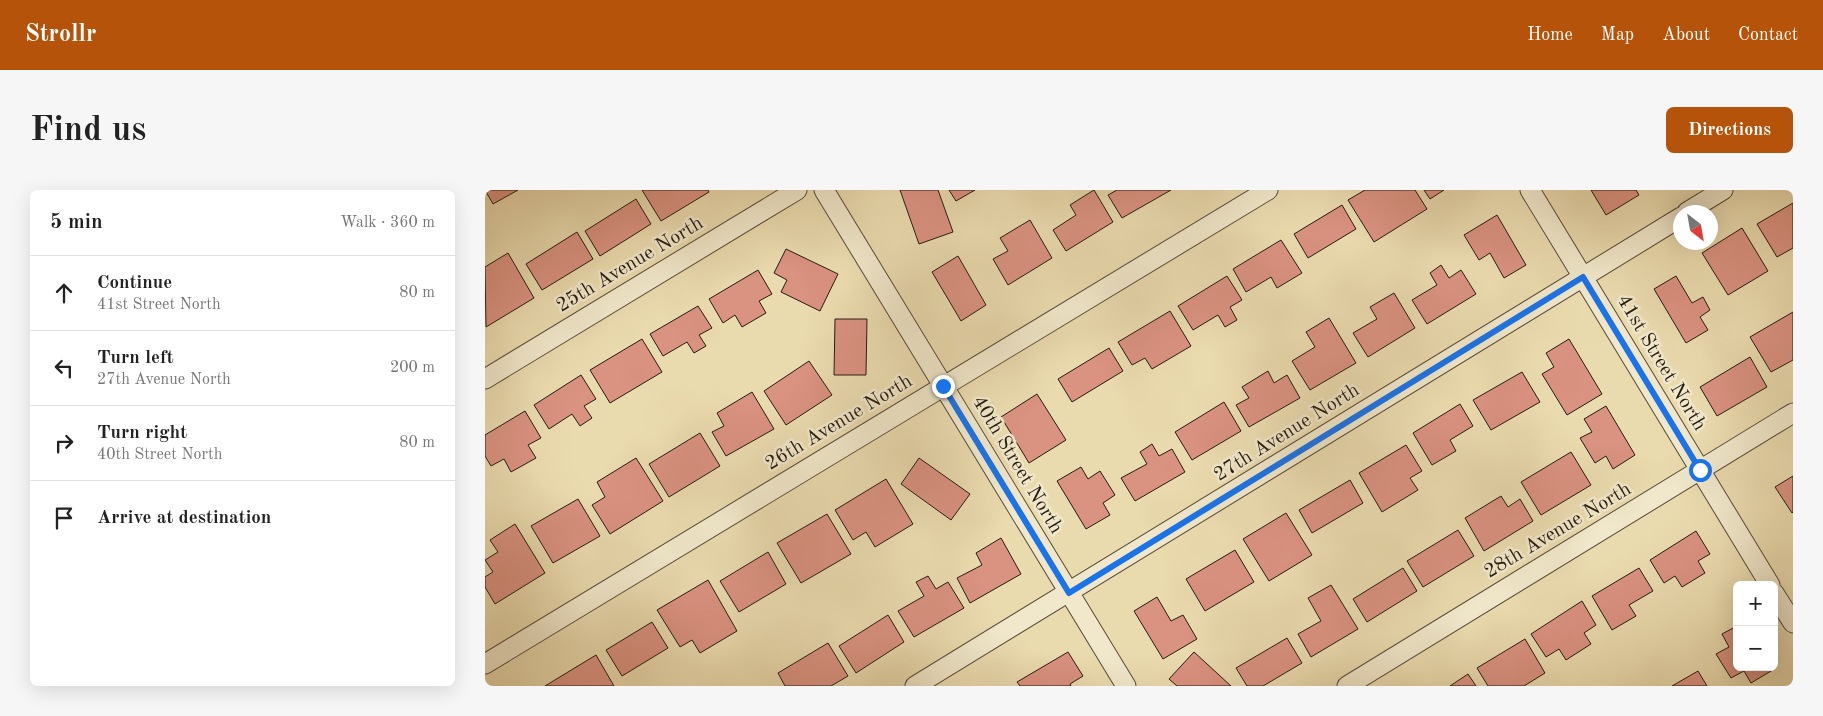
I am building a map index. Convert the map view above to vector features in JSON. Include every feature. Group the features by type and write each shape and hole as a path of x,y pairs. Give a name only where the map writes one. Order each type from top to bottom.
{"street":[{"name":"25th Avenue North","path":"485,379 797,190"},
{"name":"40th Street North","path":"824,190 1126,686"},
{"name":"26th Avenue North","path":"485,664 1267,190"},
{"name":"41st Street North","path":"1530,190 1767,581"},
{"path":"1698,205 1723,190"},
{"name":"27th Avenue North","path":"915,686 1673,222"},
{"name":"28th Avenue North","path":"1347,686 1793,413"},
{"path":"1778,599 1793,624"}],"building":[{"path":"485,190 518,190 493,204"},
{"path":"642,190 708,190 709,192 661,221"},
{"path":"900,190 938,190 953,232 919,244"},
{"path":"949,190 975,190 956,201"},
{"path":"1094,190 1113,222 1066,251 1053,230 1076,215 1070,205"},
{"path":"1117,190 1171,190 1122,218 1108,195"},
{"path":"1365,190 1415,190 1427,209 1374,242 1348,200"},
{"path":"1424,190 1444,190 1430,199"},
{"path":"1591,190 1636,190 1639,195 1606,215"},
{"path":"636,199 651,224 600,256 585,231"},
{"path":"1793,203 1793,248 1777,257 1757,224"},
{"path":"1342,205 1356,229 1308,258 1294,234"},
{"path":"1497,215 1526,265 1504,278 1490,253 1479,260 1464,235"},
{"path":"1030,220 1052,258 1008,285 993,259 1008,251 1000,238"},
{"path":"1742,228 1768,271 1728,295 1702,253 1707,250 1718,250 1718,243"},
{"path":"577,232 593,259 542,290 526,264"},
{"path":"1281,240 1302,273 1277,288 1271,277 1246,292 1233,269"},
{"path":"786,249 838,274 820,311 781,292 787,280 774,273"},
{"path":"508,253 534,298 486,327 485,267"},
{"path":"958,256 986,305 961,321 932,272"},
{"path":"1441,265 1449,278 1461,270 1476,294 1427,324 1412,300 1437,285 1430,273"},
{"path":"758,270 772,294 759,301 766,313 742,327 735,315 723,323 709,299"},
{"path":"1227,276 1242,300 1230,307 1237,320 1225,327 1218,315 1193,330 1178,306"},
{"path":"1676,276 1692,303 1703,297 1710,310 1700,317 1708,330 1686,343 1654,289"},
{"path":"1394,293 1415,328 1368,357 1353,333 1377,319 1370,307"},
{"path":"698,306 712,328 699,335 706,346 694,353 687,342 663,356 650,334"},
{"path":"1170,311 1191,346 1152,369 1145,358 1132,365 1118,342"},
{"path":"1793,312 1793,360 1771,372 1750,337"},
{"path":"1329,318 1356,363 1310,390 1292,361 1315,347 1306,332"},
{"path":"835,319 867,319 866,375 834,375"},
{"path":"642,339 662,372 610,403 590,370"},
{"path":"1569,339 1602,394 1567,415 1542,374 1554,367 1546,353"},
{"path":"1109,348 1123,371 1072,402 1058,379"},
{"path":"1750,357 1767,387 1717,416 1700,387"},
{"path":"809,361 832,395 786,425 764,391"},
{"path":"1268,371 1274,383 1287,375 1300,398 1249,427 1236,405 1249,398 1242,387"},
{"path":"1522,372 1540,402 1491,430 1473,400"},
{"path":"581,375 596,399 584,406 592,418 580,426 572,414 549,429 534,405"},
{"path":"752,392 774,429 726,456 712,432 724,426 717,413"},
{"path":"1037,394 1066,440 1029,463 1001,417"},
{"path":"1224,402 1241,431 1192,460 1175,432"},
{"path":"1460,404 1473,426 1450,440 1456,451 1432,465 1413,433"},
{"path":"1606,406 1635,455 1613,469 1606,456 1595,463 1580,438 1592,432 1584,419"},
{"path":"525,411 541,438 528,445 536,458 511,472 504,459 491,466 485,456 485,435"},
{"path":"700,433 720,466 669,497 649,464"},
{"path":"1152,444 1159,456 1172,449 1185,472 1135,501 1121,478 1147,464 1140,452"},
{"path":"1406,445 1422,471 1410,478 1418,490 1382,512 1359,473"},
{"path":"1571,452 1591,485 1541,515 1521,482"},
{"path":"636,458 663,501 610,534 592,505 605,497 597,482"},
{"path":"919,458 970,494 951,520 901,484"},
{"path":"1081,467 1088,479 1100,471 1115,495 1103,503 1110,515 1086,529 1057,481"},
{"path":"1793,476 1793,512 1792,513 1775,487"},
{"path":"886,479 913,524 875,547 866,532 853,540 835,510"},
{"path":"1350,480 1363,503 1312,533 1299,510"},
{"path":"1501,496 1508,507 1520,499 1533,521 1484,551 1465,518"},
{"path":"578,499 600,536 553,563 531,526"},
{"path":"1286,513 1312,555 1269,581 1243,539"},
{"path":"827,514 851,554 801,583 777,543"},
{"path":"515,524 545,573 495,604 485,587 485,577 493,572 485,560 498,552 490,540"},
{"path":"1458,530 1474,556 1423,587 1407,561"},
{"path":"1696,531 1710,554 1698,561 1705,573 1682,587 1675,576 1664,583 1650,560"},
{"path":"1001,538 1021,574 970,603 957,578 982,565 976,553"},
{"path":"1235,550 1254,582 1205,611 1186,579"},
{"path":"768,552 786,584 739,612 720,581"},
{"path":"1403,568 1417,591 1367,622 1353,599"},
{"path":"1639,568 1653,591 1629,605 1636,616 1612,630 1592,596"},
{"path":"928,576 936,589 948,582 964,608 914,637 898,611 924,596 916,582"},
{"path":"708,580 737,631 700,653 692,640 680,647 657,610"},
{"path":"1331,585 1358,629 1311,657 1298,634 1321,621 1308,598"},
{"path":"1157,597 1171,621 1183,615 1197,639 1163,659 1134,611"},
{"path":"1582,601 1596,625 1584,633 1591,644 1566,660 1559,649 1546,657 1531,634"},
{"path":"888,615 904,642 856,673 839,646"},
{"path":"652,622 668,648 622,676 606,650"},
{"path":"1733,628 1733,671 1744,671 1731,678 1716,654 1729,647 1722,634"},
{"path":"1287,638 1302,663 1263,686 1247,686 1236,668"},
{"path":"1525,639 1545,673 1524,686 1488,686 1477,668"},
{"path":"828,643 848,676 831,686 785,686 778,673"},
{"path":"1068,652 1083,676 1070,684 1071,686 1020,686 1017,682"},
{"path":"1194,652 1231,686 1177,686 1169,679"},
{"path":"596,655 614,686 545,686"},
{"path":"1698,671 1707,686 1672,686"},
{"path":"1744,671 1771,671 1751,683"},
{"path":"1468,674 1476,686 1450,686"}],"route":[{"path":"943,386 1069,593 1583,277 1700,470"}]}
